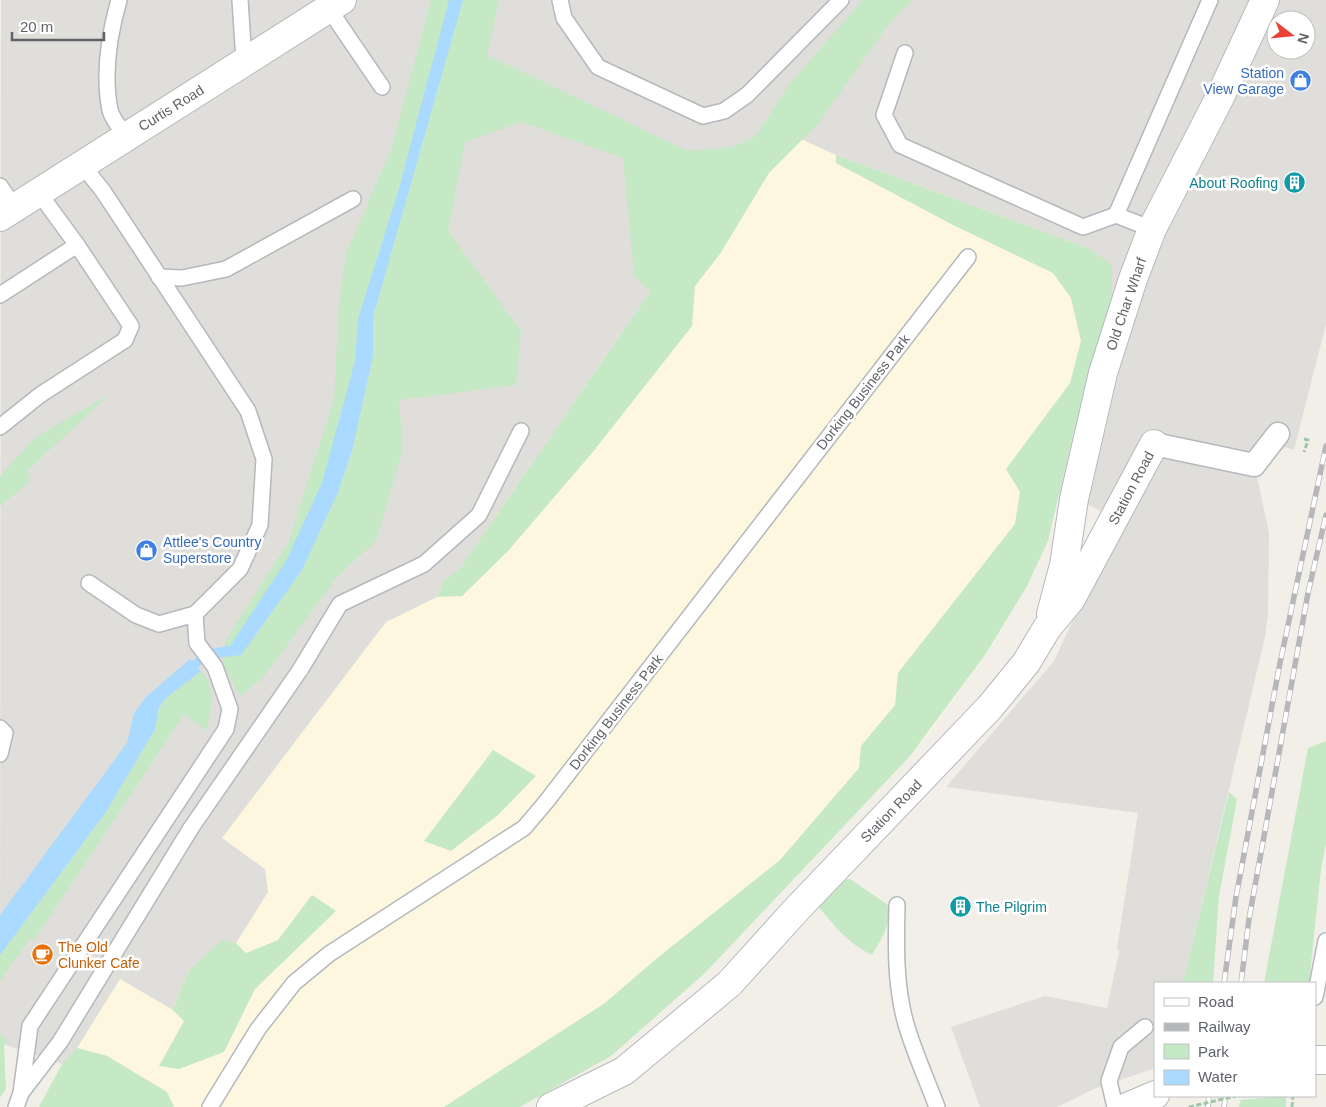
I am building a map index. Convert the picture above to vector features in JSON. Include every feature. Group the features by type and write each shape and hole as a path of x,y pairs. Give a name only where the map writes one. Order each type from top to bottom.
{"street":[{"name":"Old Char Wharf","path":"1047,628 1064,565 1074,499 1103,373 1133,279 1152,229 1220,96 1265,0"},
{"name":"Curtis Road","path":"5,204 39,193 336,4"},
{"path":"1154,444 1254,465 1278,434"},
{"name":"Station Road","path":"552,1107 624,1071 728,984 796,910 990,708 1026,663 1047,628 1071,599 1154,444"},
{"path":"1127,1107 1153,1096"}],"lane":[{"path":"119,0 111,28 107,73 110,112 126,136"},
{"path":"240,0 244,61"},
{"path":"560,0 564,18 598,67 702,116 724,111 747,95 840,0"},
{"path":"1116,215 1210,0"},
{"path":"336,4 382,87"},
{"path":"905,53 884,114 900,145 1083,227 1116,215 1152,229"},
{"path":"83,166 103,191 248,411 264,459 260,525 240,569 195,614 159,624 136,615 89,583"},
{"path":"0,427 40,394 126,340 131,326 77,245 39,193"},
{"path":"159,277 182,278 226,269 353,199"},
{"path":"0,295 77,245"},
{"name":"Dorking Business Park","path":"210,1107 258,1028 294,983 329,954 524,828 968,257"},
{"path":"19,1100 60,1042 191,828 300,670 340,604 424,564 479,515 521,431"},
{"path":"19,1100 30,1026 226,729 230,709 215,667 197,643 195,614"},
{"path":"0,728 6,733 0,754"},
{"path":"897,905 896,945 901,1002 906,1024 938,1107"},
{"path":"1316,992 1326,941"},
{"path":"1114,1107 1109,1081 1121,1047 1145,1027"}],"path":[{"path":"1190,1107 1232,1097"}],"shaded area":[{"path":"1,0 1326,0 1326,324 1294,450 1285,447 1256,472 1269,533 1268,614 1265,637 1183,982 1154,982 1154,1068 1094,1089 1057,1107 980,1107 951,1027 1045,996 1107,1008 1119,952 1117,948 1138,813 946,787 1054,661 1074,618 1127,524 1083,502 1058,495 1075,426 1088,248 836,155 766,123 461,567 443,582 437,597 386,622 222,838 265,869 268,892 236,943 222,941 189,970 173,1010 120,979 77,1048 62,1064 0,1043"},
{"path":"766,123 1088,248 1075,426 1048,541 1027,586 985,655 937,722 910,756 705,973 611,1056 520,1107 174,1107 167,1092 107,1056 77,1048 120,979 268,892 265,870 222,838 386,621 437,597 461,567"}],"green space":[{"path":"431,0 499,0 487,55 688,151 733,147 756,136 790,83 863,0 913,0 891,21 818,124 769,173 720,254 695,286 692,326 592,453 508,551 462,596 437,597 443,582 461,567 650,292 634,275 623,158 521,122 465,142 448,231 521,331 516,385 399,400 403,449 376,541 337,577 263,678 240,696 224,666 225,641 289,541 334,399 339,304 346,254 392,147"},
{"path":"836,155 1088,248 1112,265 1112,310 1075,426 1048,541 1027,586 985,655 910,756 705,973 611,1056 520,1107 444,1107 605,1003 656,959 780,860 859,768 861,746 895,705 898,673 1015,524 1020,492 1006,469 1070,383 1081,341 1071,298 1053,273 953,225 836,163"},
{"path":"110,394 27,471 30,481 0,506 0,476 36,437"},
{"path":"201,671 210,685 212,700 207,731 184,714 34,940 30,938 0,981 0,955 106,812 155,729 159,707 167,697"},
{"path":"1326,741 1326,843 1321,869 1309,982 1264,982 1308,748"},
{"path":"493,750 536,776 498,815 451,851 424,841"},
{"path":"1229,792 1237,799 1219,896 1213,982 1183,982"},
{"path":"850,879 888,905 887,925 872,955 849,940 835,927 818,906 839,881"},
{"path":"312,895 336,911 255,989 224,1052 179,1069 159,1066 184,1021 173,1010 189,970 222,940 236,943 246,953 278,940"},
{"path":"0,1034 7,1040 4,1046 6,1089 0,1097"},
{"path":"77,1048 107,1056 167,1092 174,1107 39,1107 62,1064"},
{"path":"1286,1097 1286,1107 1239,1107 1241,1100"}],"water":[{"path":"449,0 463,0 373,317 373,356 352,451 338,492 302,570 241,655 209,659 199,650 230,646 286,561 322,483 355,361 358,319 398,192"},
{"path":"190,659 201,671 167,697 159,707 155,729 106,812 0,955 0,915 127,743 134,713 146,697"}],"waterway":[{"path":"186,672 208,654"}],"railway":[{"path":"1224,982 1236,897 1280,663 1326,446"},
{"path":"1241,982 1249,919 1308,593 1326,515"},
{"path":"1208,1107 1209,1097"},
{"path":"1224,1107 1226,1097"}],"place":[{"name":"Station View Garage","path":"1300,81"},
{"name":"About Roofing","path":"1294,183"},
{"name":"Attlee's Country Superstore","path":"147,550"},
{"name":"The Pilgrim","path":"960,907"},
{"name":"The Old Clunker Cafe","path":"42,955"}]}
